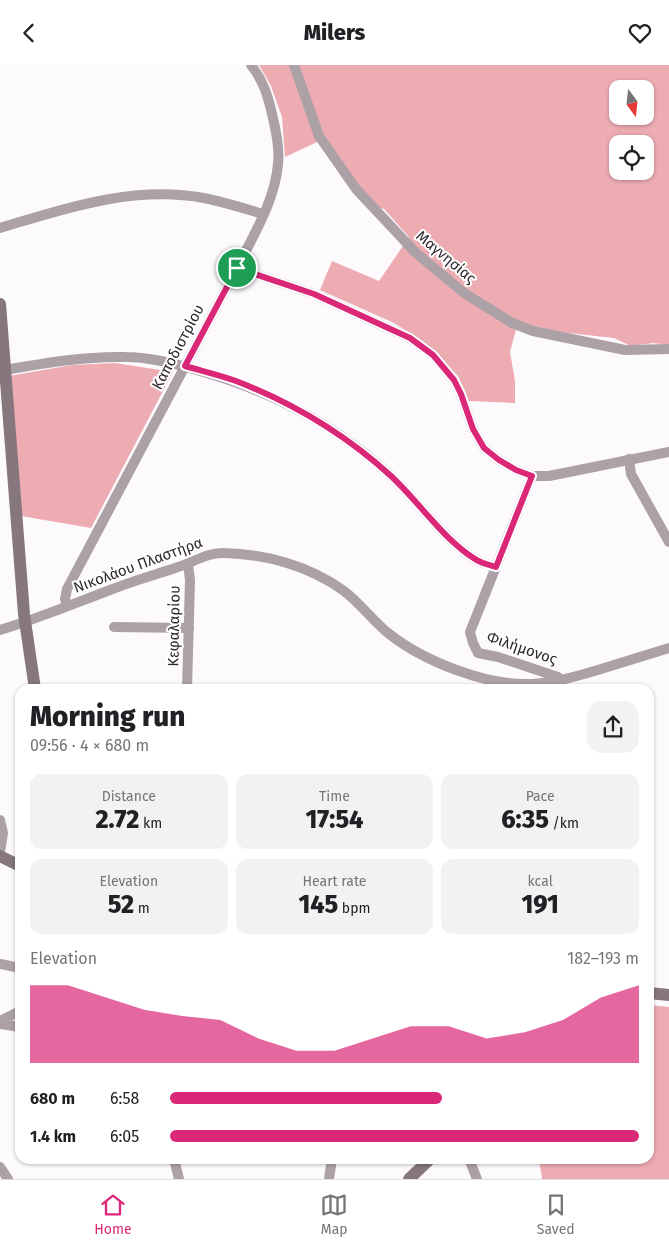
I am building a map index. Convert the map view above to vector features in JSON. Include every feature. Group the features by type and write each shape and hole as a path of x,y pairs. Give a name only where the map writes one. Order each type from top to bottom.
{"street":[{"name":"Καποδιστρίου","path":"67,606 65,599 67,589 237,268 263,215 274,185 278,152 274,121 262,79 251,65"},
{"name":"Μαγνησίας","path":"294,65 319,136 356,189 416,253 464,293 512,323 533,331 625,350 669,349"},
{"path":"0,228 81,204 106,199 158,195 202,198 263,215"},
{"path":"237,268 314,294 410,338 433,355 454,380 473,429 484,448 516,470 532,476 549,476 669,452"},
{"path":"0,304 25,623 34,684"},
{"path":"5,370 73,359 128,357 185,366 235,381 300,410 362,451 392,477 454,542 476,559 496,567"},
{"path":"628,459 631,474 669,542"},
{"name":"Φιλήμονος","path":"532,476 470,632 472,643 478,653 498,657 558,677 559,682"},
{"name":"Νικολάου Πλαστήρα","path":"0,631 120,586 188,564 211,554 224,553 260,556 294,565 318,575 344,591 388,633 414,651 452,668 489,680 520,684"},
{"name":"Κεφαλαρίου","path":"187,684 190,581 188,564"},
{"path":"114,627 189,628"},
{"name":"Νικολάου Πλαστήρα","path":"539,684 559,682 669,648"},
{"path":"0,820 3,833 0,852"},
{"path":"0,856 15,864"},
{"path":"0,964 15,967"},
{"path":"654,994 669,995"},
{"path":"0,1023 15,1014"},
{"path":"0,1023 15,1026"},
{"path":"175,1164 179,1179"},
{"path":"329,1179 331,1164"},
{"path":"410,1179 425,1164"},
{"path":"471,1164 477,1179"},
{"path":"0,1167 8,1179"}],"shaded area":[{"path":"259,65 669,65 669,345 653,343 631,346 614,338 559,332 518,322 510,352 515,381 515,403 469,401 458,376 418,338 394,323 320,290 332,261 379,281 409,237 384,209 373,206 326,138 285,157 282,117 271,86"},
{"path":"115,363 173,372 91,528 21,516 9,376 72,365"},
{"path":"654,1006 669,1007 669,1179 542,1178 540,1164 654,1164"}],"route":[{"path":"237,268 314,294 410,338 433,355 454,380 473,429 484,448 516,470 532,476 496,567 476,559 454,542 392,477 362,451 338,434 300,410 272,396 235,381 185,366 237,268"}]}
